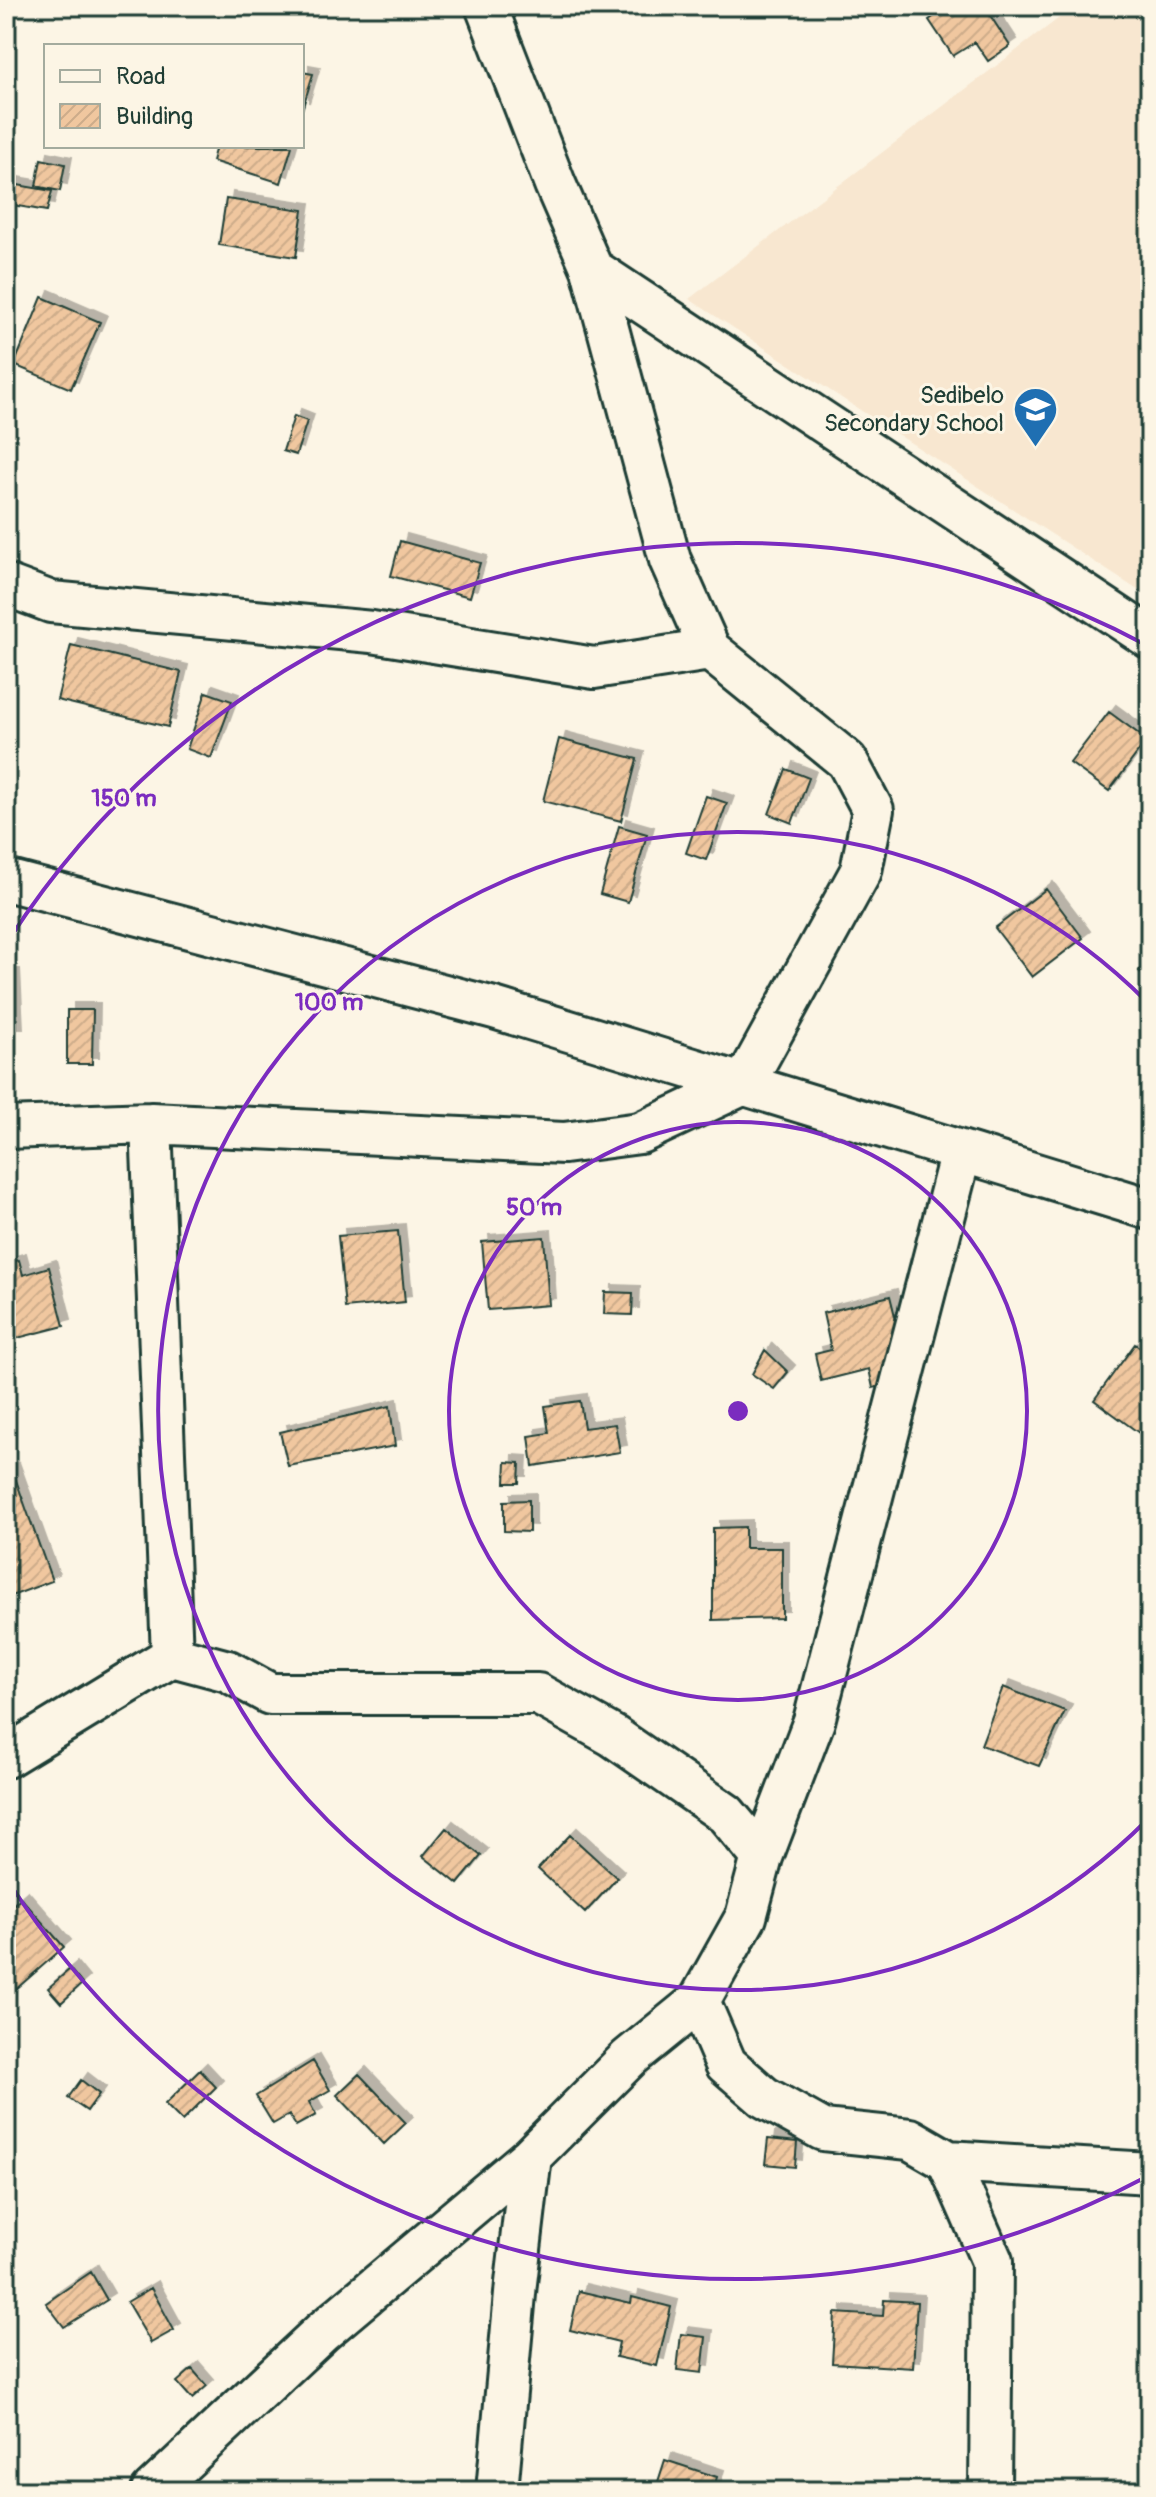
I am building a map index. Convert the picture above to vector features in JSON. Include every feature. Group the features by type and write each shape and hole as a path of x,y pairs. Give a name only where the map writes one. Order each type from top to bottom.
{"street":[{"path":"6,1128 151,1123 564,1143 640,1133 744,1084 861,871 873,810 847,761 710,650 670,560 592,269 555,184 486,6"},
{"path":"592,269 1150,638"},
{"path":"6,585 51,602 372,632 594,668 710,650"},
{"path":"6,880 494,1008 1150,1209"},
{"path":"151,1123 172,1656"},
{"path":"152,2491 322,2332 531,2156 629,2058 699,2001 746,1917 762,1857 814,1721 961,1152"},
{"path":"6,1757 172,1656 228,1671 270,1694 538,1694 613,1736 726,1814 762,1857"},
{"path":"699,2001 726,2064 764,2097 823,2130 910,2139 948,2161 1150,2173"},
{"path":"497,2491 531,2156"},
{"path":"948,2161 992,2261 990,2491"}],"shaded area":[{"name":"Sedibelo Secondary School","path":"1075,6 1150,6 1150,598 689,299"}],"building":[{"path":"949,6 984,6 1010,46 988,61 975,42 953,56 929,20"},
{"path":"304,72 313,74 304,103"},
{"path":"215,148 291,148 281,183 212,161"},
{"path":"41,159 65,164 60,191 36,186"},
{"path":"6,183 52,191 47,211 6,204"},
{"path":"226,199 303,210 296,257 219,245"},
{"path":"42,297 100,322 71,389 14,365"},
{"path":"294,416 307,421 296,455 283,451"},
{"path":"400,541 480,563 470,597 391,576"},
{"path":"71,645 181,672 168,727 57,700"},
{"path":"206,692 232,701 211,758 187,749"},
{"path":"1109,712 1147,740 1109,791 1070,763"},
{"path":"559,739 637,759 621,821 543,801"},
{"path":"786,769 809,778 792,823 769,814"},
{"path":"706,796 727,803 706,860 686,853"},
{"path":"619,826 647,834 628,902 600,894"},
{"path":"1046,889 1083,938 1032,977 995,928"},
{"path":"1150,960 1150,983 1139,971"},
{"path":"6,976 13,976 16,1036 6,1036"},
{"path":"67,1010 93,1010 92,1064 67,1064"},
{"path":"398,1231 405,1302 345,1308 338,1236"},
{"path":"544,1237 549,1305 488,1310 482,1242"},
{"path":"19,1260 23,1275 49,1267 64,1326 6,1341 6,1264"},
{"path":"605,1292 633,1293 632,1315 604,1314"},
{"path":"890,1296 901,1340 891,1343 900,1381 873,1388 869,1369 821,1381 815,1354 831,1350 823,1313"},
{"path":"1135,1344 1150,1355 1150,1420 1139,1433 1094,1400"},
{"path":"765,1350 788,1372 774,1389 752,1374"},
{"path":"580,1401 584,1428 615,1424 620,1452 533,1466 529,1436 549,1433 545,1406"},
{"path":"390,1406 395,1446 288,1466 280,1432"},
{"path":"506,1462 520,1463 519,1483 505,1483"},
{"path":"12,1469 52,1581 6,1598 6,1472"},
{"path":"529,1500 529,1532 504,1531 504,1501"},
{"path":"745,1527 745,1548 782,1548 782,1618 713,1620 713,1528"},
{"path":"1003,1687 1065,1711 1039,1766 981,1745"},
{"path":"446,1828 481,1856 458,1884 423,1856"},
{"path":"570,1835 617,1878 585,1913 538,1869"},
{"path":"21,1898 64,1947 6,1998 6,1911"},
{"path":"70,1969 82,1984 61,2003 48,1988"},
{"path":"313,2061 330,2090 309,2102 316,2115 296,2126 289,2115 273,2124 256,2096"},
{"path":"200,2070 216,2087 182,2121 165,2104"},
{"path":"359,2074 406,2123 384,2144 337,2095"},
{"path":"81,2080 99,2094 87,2111 68,2098"},
{"path":"768,2139 797,2142 795,2167 765,2164"},
{"path":"91,2272 107,2300 64,2327 46,2303"},
{"path":"151,2288 174,2330 151,2343 127,2302"},
{"path":"579,2291 631,2303 632,2297 671,2307 657,2366 616,2357 619,2342 570,2330"},
{"path":"884,2300 917,2302 913,2368 832,2363 835,2313 883,2316"},
{"path":"681,2334 706,2337 702,2373 677,2370"},
{"path":"192,2369 207,2386 192,2399 177,2382"},
{"path":"665,2460 717,2477 713,2491 655,2491"}],"place":[{"name":"Sedibelo Secondary School","path":"1035,448"}]}
